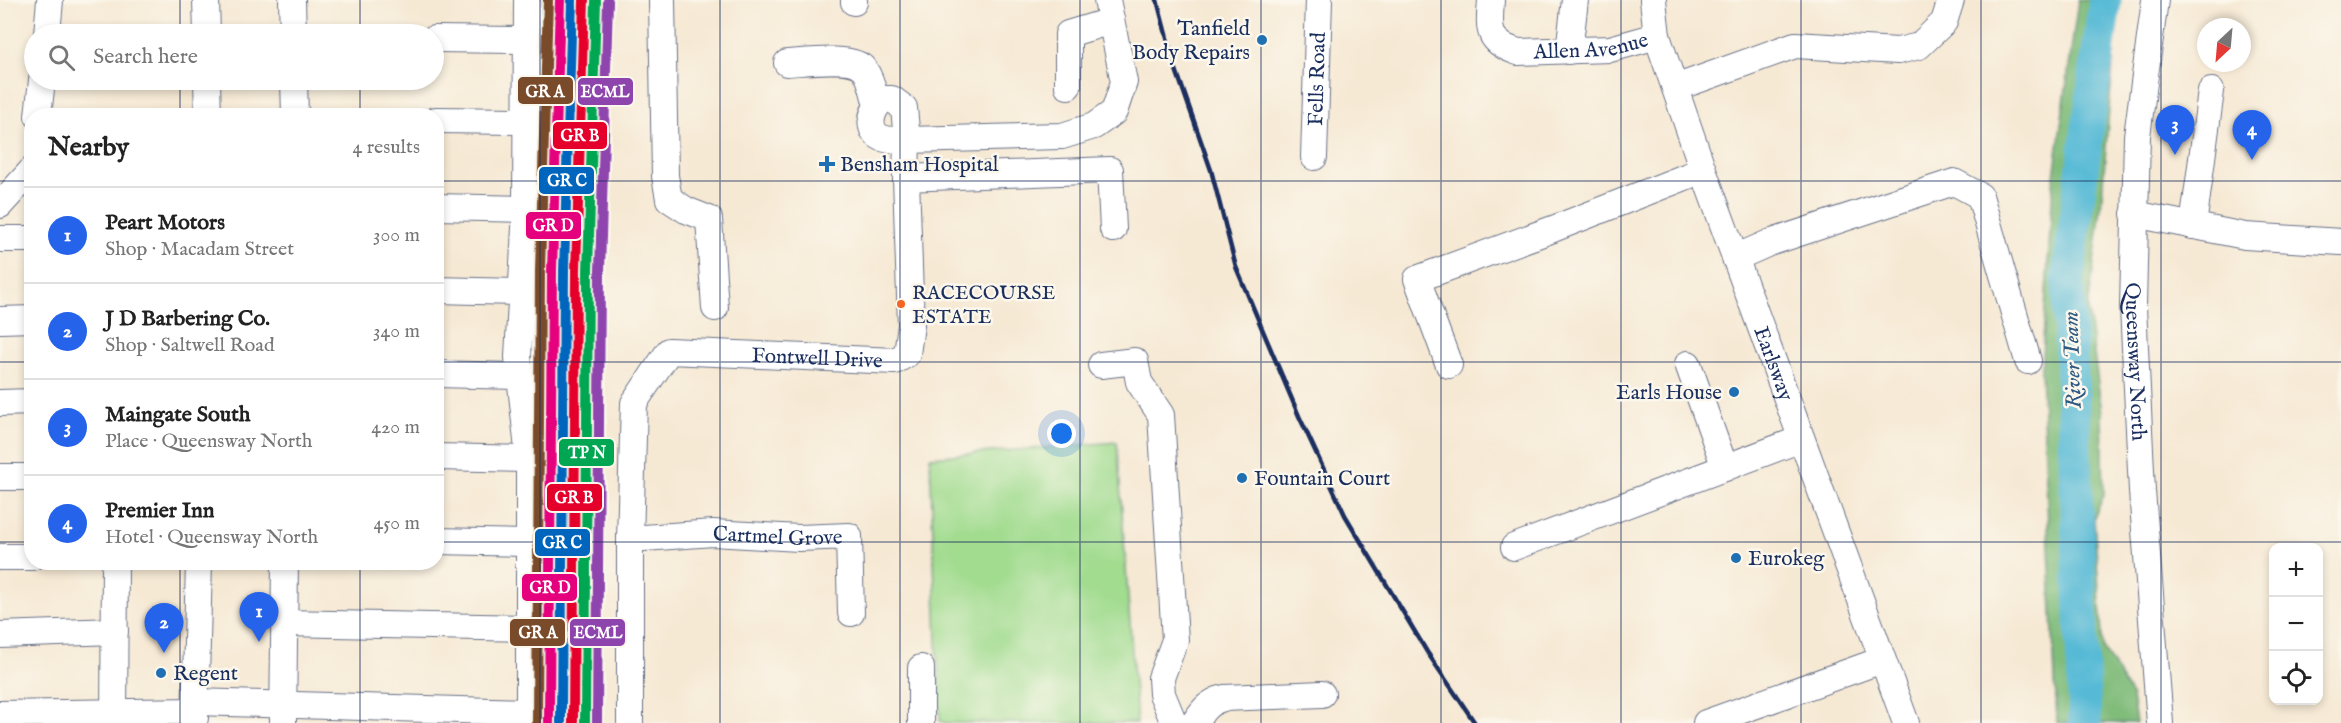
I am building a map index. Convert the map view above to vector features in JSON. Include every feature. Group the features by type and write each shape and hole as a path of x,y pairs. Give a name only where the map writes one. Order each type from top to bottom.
{"street":[{"path":"48,24 50,0"},
{"path":"206,0 207,24"},
{"path":"291,0 292,24"},
{"path":"0,714 114,717 195,712 529,717 529,459 518,357 526,209 525,40 527,0"},
{"path":"662,0 665,176 669,199 686,210 709,219 716,308"},
{"name":"Fells Road","path":"1314,157 1318,0"},
{"name":"Allen Avenue","path":"1491,0 1489,30 1496,42 1518,52 1610,50 1657,36"},
{"path":"1569,51 1575,0"},
{"name":"Earlsway","path":"1653,0 1657,36 1703,171 1906,723"},
{"path":"1675,88 1795,45 1898,51 1920,46 1944,22 1951,0"},
{"name":"Queensway North","path":"2156,0 2137,136 2133,307 2142,491 2160,723"},
{"path":"787,63 848,61 860,64 869,77 876,105 871,118 874,131 881,138 907,140 1062,136 1094,126 1114,112 1124,82 1109,10 1068,34 1068,86"},
{"path":"444,39 525,40"},
{"path":"39,108 41,90"},
{"path":"207,90 208,108"},
{"path":"294,90 295,108"},
{"path":"2193,226 2211,91"},
{"path":"444,120 526,121"},
{"path":"907,140 906,178 1110,170 1113,229"},
{"path":"1449,365 1417,279 1553,230 1703,171"},
{"name":"Fontwell Drive","path":"630,723 630,539 634,404 669,351 895,361 907,354 911,325 906,178"},
{"path":"0,205 24,179"},
{"path":"1735,258 1769,243 1954,182 1980,196 2028,361"},
{"path":"444,207 526,209"},
{"path":"2134,214 2245,236 2341,242"},
{"path":"0,239 24,240"},
{"path":"444,290 522,292"},
{"path":"0,320 24,320"},
{"path":"1101,365 1135,361 1139,382 1161,415 1175,640 1161,678 1161,694 1174,723"},
{"path":"1688,364 1725,468"},
{"path":"444,374 519,376"},
{"path":"0,403 24,402"},
{"path":"1514,547 1801,439"},
{"path":"444,458 529,459"},
{"path":"0,477 24,477"},
{"name":"Cartmel Grove","path":"630,539 713,533 799,538 849,536 851,613"},
{"path":"444,541 530,543"},
{"path":"0,557 24,557"},
{"path":"114,717 115,570"},
{"path":"195,712 199,570"},
{"path":"283,714 285,570"},
{"path":"284,623 530,628"},
{"path":"0,634 115,631"},
{"path":"1711,722 1882,660"},
{"path":"921,668 921,723"},
{"path":"1194,723 1205,707 1224,698 1322,694"}],"green space":[{"path":"2078,0 2118,0 2101,208 2088,309 2102,413 2104,495 2094,518 2103,648 2132,697 2136,723 2057,723 2041,372 2053,184"},
{"path":"1117,442 1137,723 945,723 940,721 930,457"}],"waterway":[{"name":"River Team","path":"2085,723 2068,276 2105,0"}],"railway":[{"path":"1157,0 1173,61 1211,170 1236,267 1299,416 1345,515 1427,652 1475,723"}],"transit line":[{"path":"537,723 540,271 548,0"},
{"path":"549,723 552,271 560,0"},
{"path":"561,723 564,271 572,0"},
{"path":"573,723 576,271 584,0"},
{"path":"585,723 588,271 596,1"},
{"name":"ECML","path":"597,723 600,271 608,1"}],"place":[{"name":"Tanfield Body Repairs","path":"1262,40"},
{"name":"Maingate South","path":"2175,155"},
{"name":"Premier Inn","path":"2252,160"},
{"name":"Bensham Hospital","path":"827,164"},
{"name":"RACECOURSE ESTATE","path":"901,304"},
{"name":"Earls House","path":"1734,392"},
{"name":"Fountain Court","path":"1242,478"},
{"name":"Eurokeg","path":"1736,558"},
{"name":"Peart Motors","path":"259,642"},
{"name":"J D Barbering Co.","path":"164,653"},
{"name":"Regent","path":"161,673"}]}
